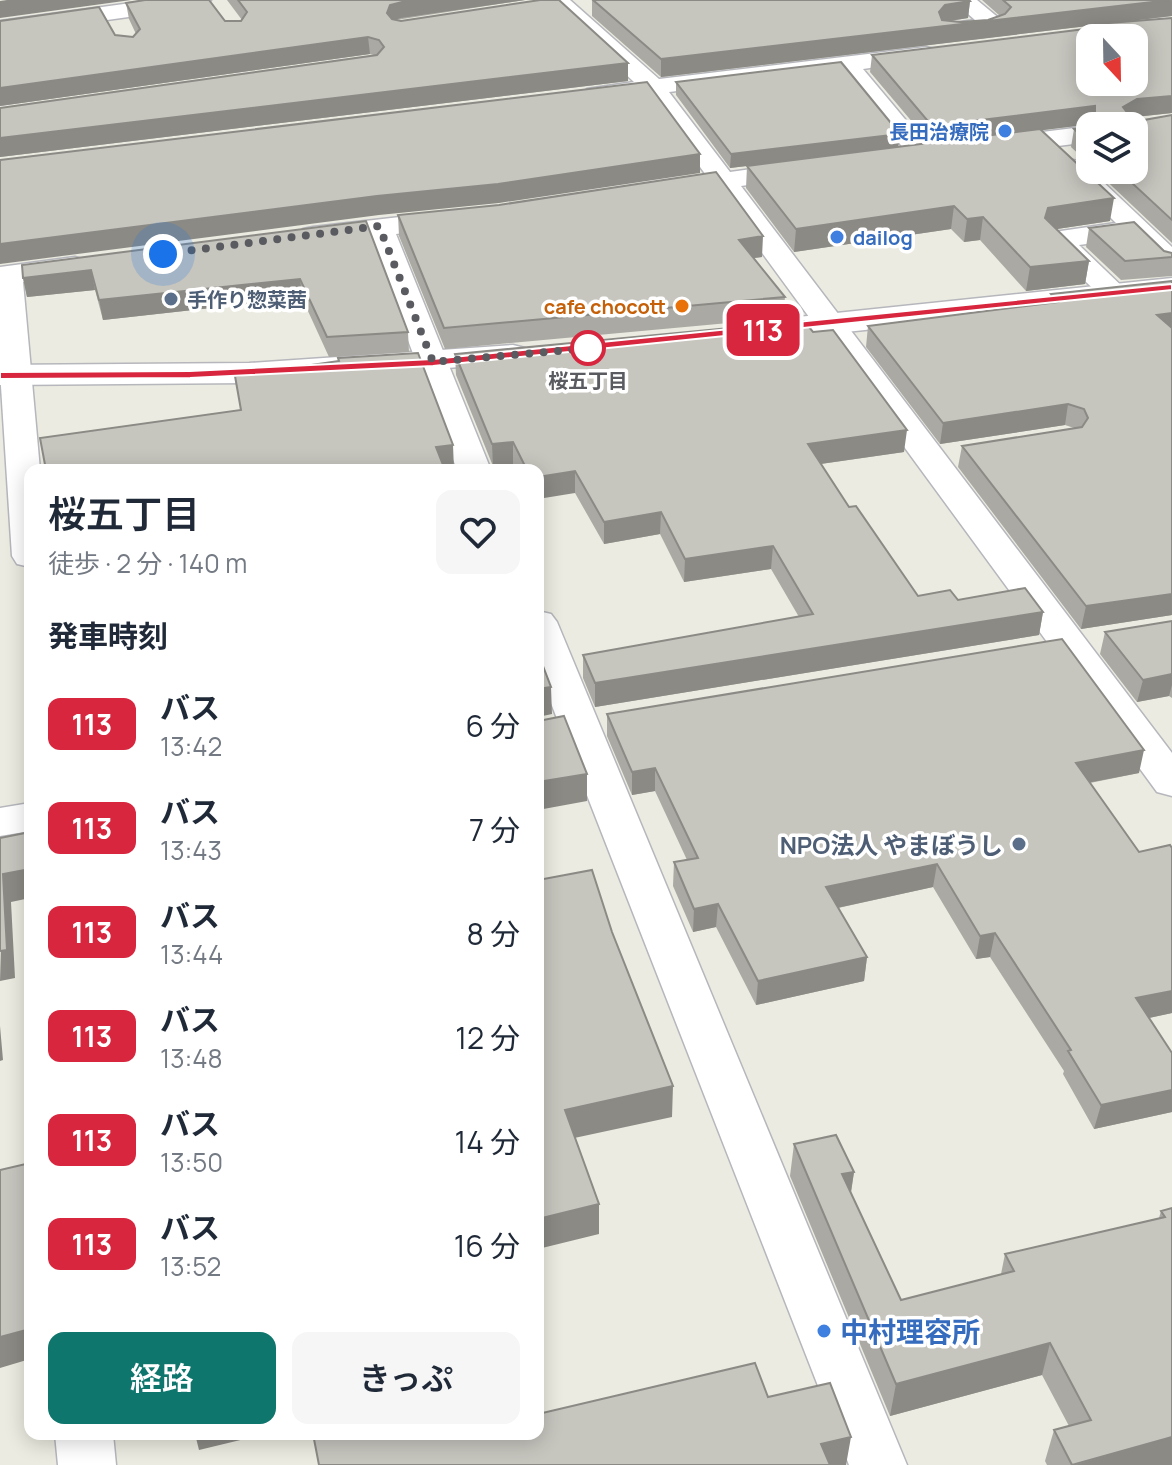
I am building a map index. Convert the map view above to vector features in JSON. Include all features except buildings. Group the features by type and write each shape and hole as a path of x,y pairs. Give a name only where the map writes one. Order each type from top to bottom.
{"street":[{"path":"579,96 645,78 995,24 963,0"},
{"path":"25,52 6,27 99,9 211,3"},
{"path":"563,4 645,78 829,323 946,456 1072,644 1172,782"},
{"path":"533,8 563,4 595,6"},
{"path":"99,9 122,35"},
{"path":"645,78 847,64 1004,45"},
{"path":"847,64 922,155"},
{"path":"891,159 1076,136"},
{"path":"1044,140 1172,262"},
{"path":"633,194 830,166"},
{"path":"286,238 484,216"},
{"path":"379,226 472,464"},
{"path":"1114,293 1057,239 1136,229"},
{"path":"24,507 8,376 4,275 101,262"},
{"path":"715,336 1172,288"},
{"path":"8,376 190,375 433,362 537,353"},
{"path":"1026,652 1115,637"},
{"path":"544,638 878,1465"},
{"path":"0,822 24,818"},
{"path":"85,1440 87,1465"}],"bus line":[{"name":"113","path":"0,375 190,375 433,362 1172,288"}],"place":[{"name":"長田治療院","path":"1005,131"},
{"name":"dailog","path":"837,237"},
{"name":"手作り惣菜茜","path":"171,299"},
{"name":"cafe chocott","path":"682,306"},
{"name":"桜五丁目","path":"588,348"},
{"name":"NPO法人 やまぼうし","path":"1019,844"},
{"name":"中村理容所","path":"824,1331"}],"route":[{"path":"163,254 379,226 433,362 591,348 588,348"}]}
